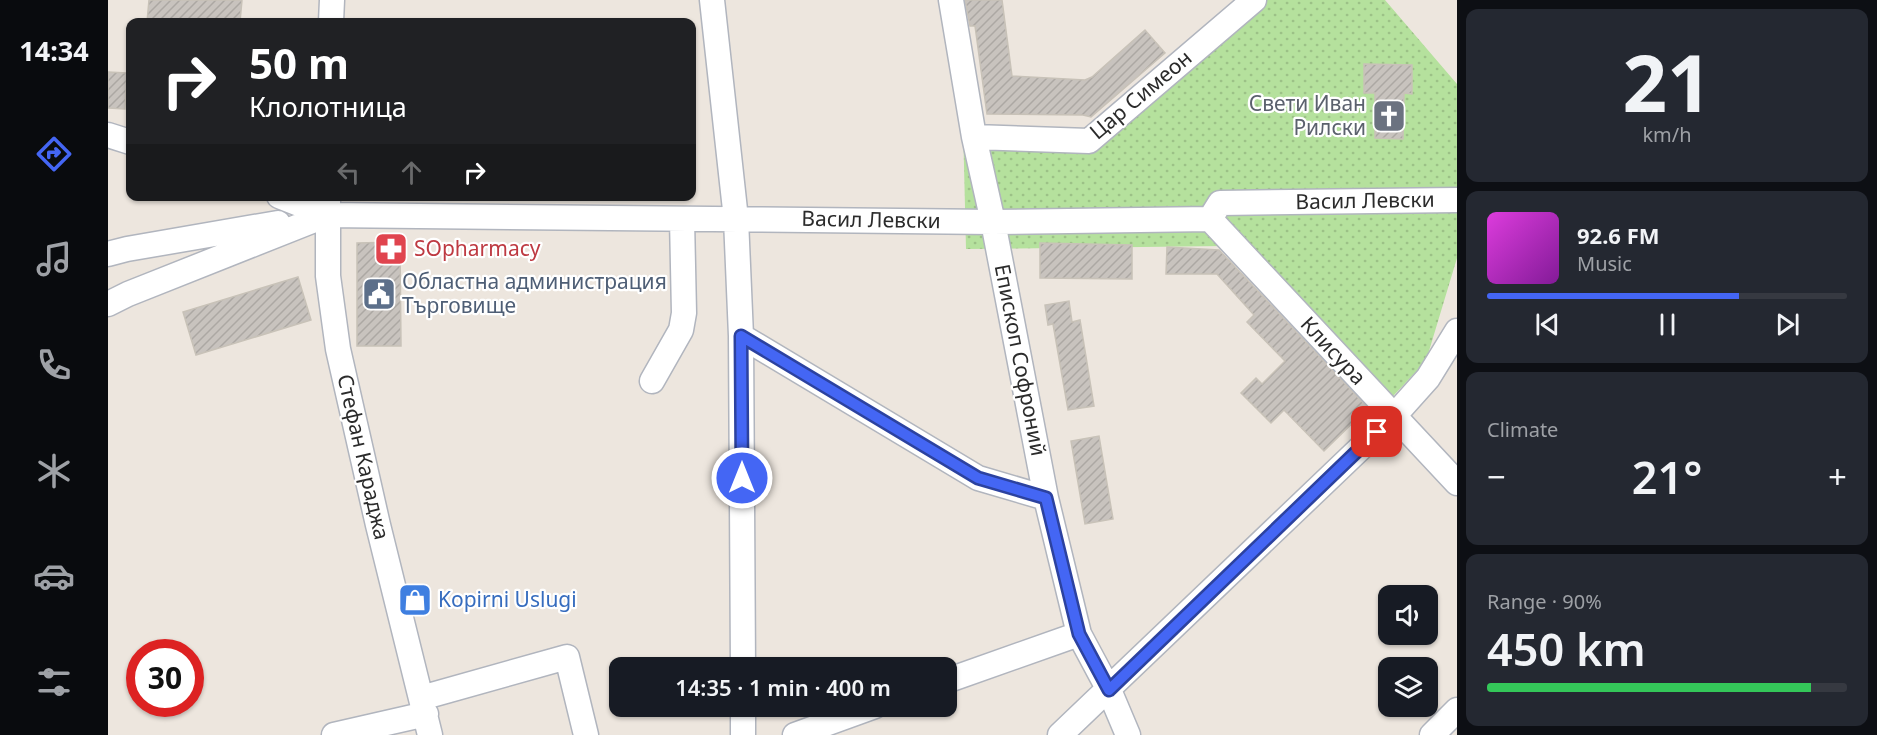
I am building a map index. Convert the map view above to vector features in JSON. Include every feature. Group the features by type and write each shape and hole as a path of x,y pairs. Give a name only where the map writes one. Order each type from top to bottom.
{"street":[{"path":"331,18 332,0"},
{"path":"712,0 736,219 741,336 743,657"},
{"path":"951,0 974,137"},
{"name":"Цар Симеон","path":"974,137 1089,141 1254,0"},
{"path":"108,135 126,141"},
{"name":"Епископ Софроний","path":"974,137 993,222 1046,498 1079,634 1109,690 1128,735"},
{"name":"Васил Левски","path":"303,201 327,206 682,219 993,222 1210,219 1220,203 1457,200"},
{"path":"108,254 327,206"},
{"path":"108,304 327,206"},
{"name":"Стефан Караджа","path":"327,206 328,276 338,349 378,525 426,716 438,735"},
{"path":"652,381 681,330 684,313 682,219"},
{"name":"Клисура","path":"1210,219 1457,483"},
{"path":"1060,735 1394,416 1428,378 1457,331"},
{"path":"741,336 978,478 1046,498"},
{"path":"957,677 1079,634"},
{"path":"334,735 426,716 567,657 586,735"},
{"path":"1432,735 1457,710"},
{"path":"743,717 743,735"},
{"path":"795,735 845,717"}],"green space":[{"path":"1246,0 1385,0 1457,84 1457,258 1426,361 1379,411 1225,246 966,249 963,124 1091,129"}],"building":[{"path":"149,0 242,0 240,18 147,18"},
{"path":"965,0 1002,0 1012,76 1085,80 1092,77 1145,30 1165,53 1091,117 987,114 975,26 970,26"},
{"name":"Свети Иван Рилски","path":"1364,64 1412,65 1412,94 1404,93 1403,139 1375,138 1375,93 1364,93"},
{"path":"108,72 126,73 125,109 108,108"},
{"name":"Областна администрация Търговище","path":"400,242 401,346 357,346 357,243"},
{"path":"1040,243 1132,245 1132,279 1040,278"},
{"path":"1167,247 1219,250 1368,408 1324,451 1284,410 1271,423 1241,393 1256,378 1262,384 1285,361 1247,322 1254,315 1217,274 1166,274"},
{"path":"298,277 311,320 196,355 183,312"},
{"path":"1069,301 1072,322 1080,320 1094,406 1068,410 1053,324 1048,325 1045,305"},
{"path":"1099,436 1113,519 1085,524 1071,441"}],"place":[{"name":"Свети Иван Рилски","path":"1389,116"},
{"name":"SOpharmacy","path":"391,249"},
{"name":"Областна администрация Търговище","path":"379,294"},
{"name":"Kopirni Uslugi","path":"415,600"}],"route":[{"path":"742,478 741,336 978,478 1046,498 1079,634 1109,690 1377,432"}]}
